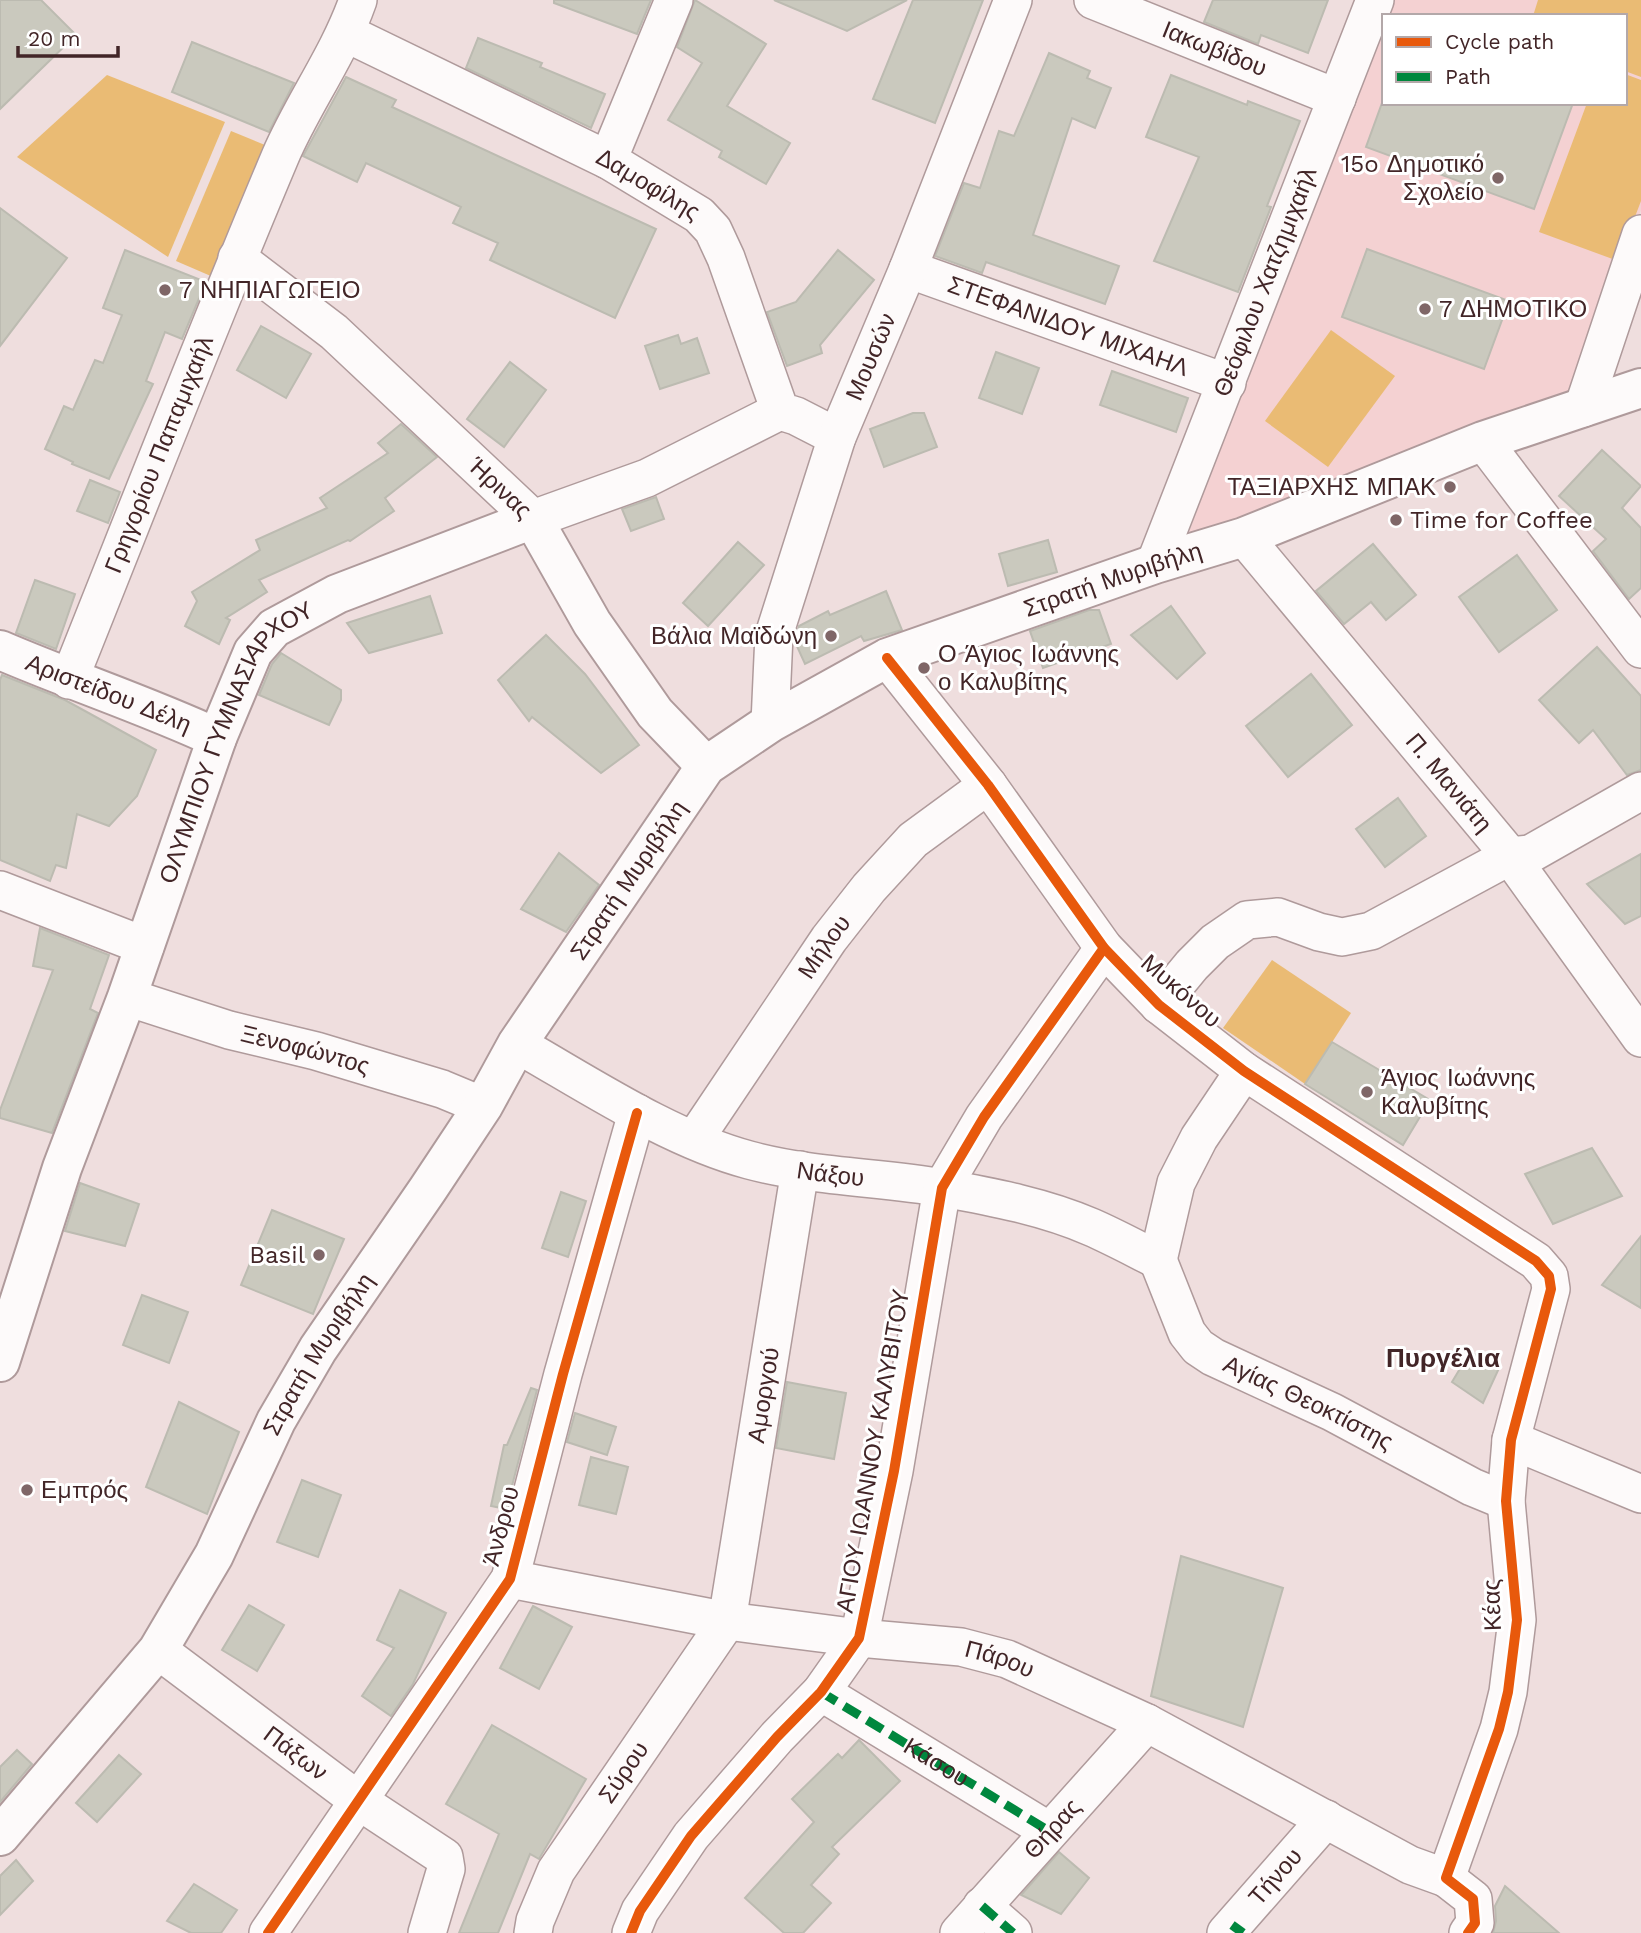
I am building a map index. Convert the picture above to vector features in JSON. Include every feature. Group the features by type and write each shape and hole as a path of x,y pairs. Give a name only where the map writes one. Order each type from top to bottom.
{"main road":[{"name":"Στρατή Μυριβήλη","path":"0,1836 158,1650 214,1555 276,1421 318,1349 483,1106 517,1044 706,766 770,723 887,658 1156,564 1244,537 1483,441 1641,388"},
{"name":"ΟΛΥΜΠΙΟΥ ΓΥΜΝΑΣΙΑΡΧΟΥ","path":"0,1362 62,1168 127,997 217,738 253,652 274,628 337,594 533,519"},
{"name":"Ήρινας","path":"533,519 592,623 639,691 655,713 706,766"},
{"name":"Αριστείδου Δέλη","path":"0,650 69,680 165,714 217,738"}],"street":[{"path":"608,160 674,0"},
{"name":"Μουσών","path":"770,723 774,635 837,437 908,269 1013,0"},
{"name":"Ιακωβίδου","path":"1093,0 1337,98"},
{"name":"Θεόφιλου Χατζημιχαήλ","path":"1156,564 1375,0"},
{"name":"Δαμοφίλης","path":"352,17 608,160 699,215 713,230 726,258 780,411"},
{"name":"Γρηγορίου Παπαμιχαήλ","path":"69,680 282,152 352,17"},
{"path":"1583,408 1641,234"},
{"name":"Ήρινας","path":"237,258 334,332 533,519"},
{"name":"ΣΤΕΦΑΝΙΔΟΥ ΜΙΧΑΗΛ","path":"908,269 1227,383"},
{"path":"780,411 837,437"},
{"name":"ΟΛΥΜΠΙΟΥ ΓΥΜΝΑΣΙΑΡΧΟΥ","path":"533,519 647,478 780,411"},
{"path":"1483,441 1641,649"},
{"name":"Π. Μανιάτη","path":"1244,537 1510,856 1641,1038"},
{"name":"Μυκόνου","path":"887,658 988,785 1104,948 1159,1005 1244,1071 1535,1261"},
{"name":"Μήλου","path":"694,1140 829,939 869,888 913,841 988,785"},
{"path":"1159,1005 1215,942 1247,920 1279,917 1319,932 1342,937 1371,931 1510,856 1530,854 1641,791"},
{"path":"0,890 145,946"},
{"name":"ΑΓΙΟΥ ΙΩΑΝΝΟΥ ΚΑΛΥΒΙΤΟΥ","path":"631,1933 640,1911 691,1836 777,1737 821,1692 859,1638 869,1601 894,1471 942,1188 984,1117 1104,948"},
{"name":"Ξενοφώντος","path":"127,997 229,1030 316,1051 429,1085 483,1106"},
{"name":"Νάξου","path":"517,1044 637,1113 694,1140 748,1160 800,1170 942,1188 1024,1205 1090,1226 1158,1260"},
{"path":"1158,1260 1176,1183 1199,1138 1244,1071"},
{"name":"Άνδρου","path":"268,1933 510,1579 563,1374 637,1113"},
{"name":"Αμοργού","path":"727,1621 800,1170"},
{"name":"Αγίας Θεοκτίστης","path":"1158,1260 1187,1333 1198,1347 1213,1357 1332,1412 1472,1487 1506,1501"},
{"name":"Κέας","path":"1446,1878 1499,1729 1508,1692 1517,1620 1506,1501 1511,1440 1551,1289 1549,1276 1535,1261"},
{"path":"1511,1440 1641,1494"},
{"name":"Πάρου","path":"510,1579 727,1621 859,1638 961,1647 1007,1659 1147,1723 1410,1865 1446,1878"},
{"name":"Σύρου","path":"533,1933 556,1871 727,1621"},
{"name":"Πάξων","path":"158,1650 359,1801 436,1849 444,1857 446,1868 426,1933"},
{"name":"Κάσου","path":"821,1692 1049,1831"},
{"name":"Θήρας","path":"971,1920 1147,1723"},
{"name":"Τήνου","path":"1234,1930 1326,1819"},
{"path":"1446,1878 1473,1899 1475,1923 1468,1933"},
{"path":"971,1920 1013,1933"}],"shaded area":[{"path":"1385,0 1641,0 1641,210 1577,389 1183,548"},
{"path":"1538,0 1641,0 1641,77 1627,72 1627,14 1534,14"},
{"path":"107,75 225,122 168,257 17,157"},
{"path":"1627,75 1641,80 1641,201 1618,261 1539,232 1586,105 1627,105"},
{"path":"231,131 282,152 227,283 176,261"},
{"path":"1331,330 1395,376 1328,467 1265,421"},
{"path":"1272,960 1351,1013 1305,1084 1223,1028"}],"building":[{"path":"0,0 41,0 76,35 0,109"},
{"path":"554,0 651,0 637,34 554,3"},
{"path":"695,0 766,44 727,106 790,143 766,184 719,157 722,151 668,120 702,63 677,47"},
{"path":"774,0 907,0 847,31"},
{"path":"913,0 983,0 935,123 873,99"},
{"path":"1213,0 1328,0 1308,53 1261,35 1258,44 1204,22"},
{"path":"478,38 542,63 540,67 605,94 591,128 466,68"},
{"path":"192,42 294,83 269,132 172,92"},
{"path":"1049,53 1090,71 1087,78 1111,88 1095,128 1072,118 1033,235 1119,266 1105,304 986,262 982,273 935,256 964,183 980,188 999,131 1014,136"},
{"path":"1171,75 1247,105 1248,101 1300,121 1238,292 1154,261 1199,157 1146,137"},
{"path":"346,77 396,100 392,107 656,229 615,318 490,260 498,243 453,223 461,207 366,163 357,182 303,156"},
{"name":"15o Δημοτικό Σχολείο","path":"1382,103 1572,105 1534,209 1366,147"},
{"path":"0,208 67,258 0,346"},
{"name":"7 ΔΗΜΟΤΙΚΟ","path":"1367,249 1509,301 1484,369 1342,317"},
{"path":"125,250 206,282 182,339 165,332 146,381 153,384 109,479 72,464 73,462 45,449 64,406 73,410 95,360 103,363 122,315 103,308"},
{"path":"838,250 874,280 820,345 822,353 787,366 767,312 796,302"},
{"path":"261,326 311,354 286,398 237,370"},
{"path":"678,335 681,344 697,338 709,373 660,389 645,346"},
{"path":"996,352 1039,368 1022,414 979,398"},
{"path":"510,362 546,390 504,447 467,419"},
{"path":"1112,371 1188,398 1176,432 1100,405"},
{"path":"913,413 924,413 937,447 884,467 870,429"},
{"path":"401,424 437,457 385,498 394,511 350,541 259,580 267,592 226,618 230,620 219,644 185,626 197,601 192,592 260,550 256,540 327,508 320,498 388,453 378,443"},
{"path":"1602,450 1641,486 1622,508 1641,528 1641,588 1629,599 1593,551 1606,539 1559,496"},
{"path":"90,480 120,492 108,523 77,511"},
{"path":"656,497 664,519 631,531 622,509"},
{"path":"1048,540 1057,572 1008,586 999,554"},
{"path":"738,542 764,565 708,626 683,603"},
{"path":"1373,544 1416,595 1386,620 1371,602 1344,624 1316,591"},
{"path":"1517,555 1557,610 1499,652 1459,597"},
{"path":"35,580 75,594 56,649 16,633"},
{"path":"886,591 902,630 864,641 861,636 805,664 795,642 799,626 828,611 830,615"},
{"path":"430,596 442,633 369,653 347,623"},
{"path":"1171,606 1205,653 1177,679 1131,635"},
{"path":"1089,610 1099,610 1111,644 1043,668 1030,631"},
{"path":"546,635 585,674 639,745 601,773 532,717 529,721 498,680"},
{"path":"1597,647 1641,696 1641,770 1627,775 1593,730 1579,743 1539,700"},
{"path":"281,653 341,690 341,700 329,725 259,695 272,664"},
{"path":"1311,674 1352,725 1288,777 1246,726"},
{"path":"2,675 65,700 156,750 137,796 109,826 77,814 66,868 56,865 50,881 0,860"},
{"path":"1398,798 1426,836 1385,867 1356,829"},
{"path":"559,853 599,885 566,932 521,909"},
{"path":"1641,854 1641,916 1625,924 1587,884"},
{"path":"40,928 109,955 90,1009 98,1013 52,1133 0,1118 0,1110 53,970 33,966"},
{"name":"Άγιος Ιωάννης Καλυβίτης","path":"1332,1042 1430,1100 1403,1145 1305,1084"},
{"path":"1592,1148 1622,1196 1553,1224 1525,1174"},
{"path":"80,1183 139,1204 125,1246 65,1231"},
{"path":"561,1192 586,1201 568,1257 542,1248"},
{"path":"272,1210 344,1239 313,1314 241,1285"},
{"path":"1641,1236 1641,1308 1602,1285"},
{"path":"142,1295 188,1312 169,1363 123,1345"},
{"path":"1470,1352 1500,1366 1483,1403 1452,1382"},
{"path":"787,1382 846,1393 834,1459 776,1448"},
{"path":"531,1388 537,1390 506,1509 491,1506 504,1445 507,1445"},
{"path":"179,1402 239,1432 207,1514 146,1487"},
{"path":"575,1413 616,1427 607,1455 567,1442"},
{"path":"591,1457 628,1467 616,1514 579,1505"},
{"path":"302,1480 341,1495 318,1557 277,1542"},
{"path":"1181,1556 1283,1588 1243,1727 1151,1696"},
{"path":"400,1590 446,1613 413,1684 391,1716 362,1696 394,1648 377,1640"},
{"path":"249,1605 284,1625 257,1671 222,1650"},
{"path":"533,1606 572,1627 539,1689 500,1668"},
{"path":"492,1725 586,1779 539,1859 530,1854 498,1933 459,1933 499,1834 446,1804"},
{"path":"859,1740 900,1781 832,1847 839,1854 811,1885 831,1903 803,1933 784,1933 745,1898 814,1822 792,1799 838,1754 842,1758"},
{"path":"17,1750 32,1764 0,1802 0,1767"},
{"path":"119,1755 141,1774 97,1822 76,1803"},
{"path":"1059,1852 1089,1878 1061,1914 1021,1895"},
{"path":"16,1860 33,1881 0,1915 0,1876"},
{"path":"194,1884 237,1910 221,1933 191,1933 167,1921"},
{"path":"1505,1886 1559,1933 1493,1933 1496,1921 1495,1906"}],"marked path":[{"path":"821,1692 1049,1831"},
{"path":"982,1906 1013,1933"},
{"path":"1232,1925 1243,1933"}],"cycle path":[{"path":"887,658 988,785 1104,948 1159,1005 1244,1071 1536,1261 1549,1276 1551,1289 1511,1440 1506,1501 1517,1620 1508,1692 1499,1729 1446,1878 1473,1899 1475,1923 1468,1933"},
{"path":"631,1933 640,1911 691,1836 777,1737 821,1692 859,1638 894,1471 942,1188 984,1117 1104,948"},
{"path":"268,1933 510,1579 563,1374 637,1113"}],"place":[{"name":"15o Δημοτικό Σχολείο","path":"1498,178"},
{"name":"7 ΝΗΠΙΑΓΩΓΕΙΟ","path":"165,290"},
{"name":"7 ΔΗΜΟΤΙΚΟ","path":"1425,309"},
{"name":"ΤΑΞΙΑΡΧΗΣ ΜΠΑΚ","path":"1450,487"},
{"name":"Time for Coffee","path":"1396,520"},
{"name":"Βάλια Μαϊδώνη","path":"831,636"},
{"name":"Ο Άγιος Ιωάννης ο Καλυβίτης","path":"924,668"},
{"name":"Άγιος Ιωάννης Καλυβίτης","path":"1367,1092"},
{"name":"Basil","path":"319,1255"},
{"name":"Εμπρός","path":"27,1490"}],"district":[{"name":"Πυργέλια","path":"1443,1358"}]}
